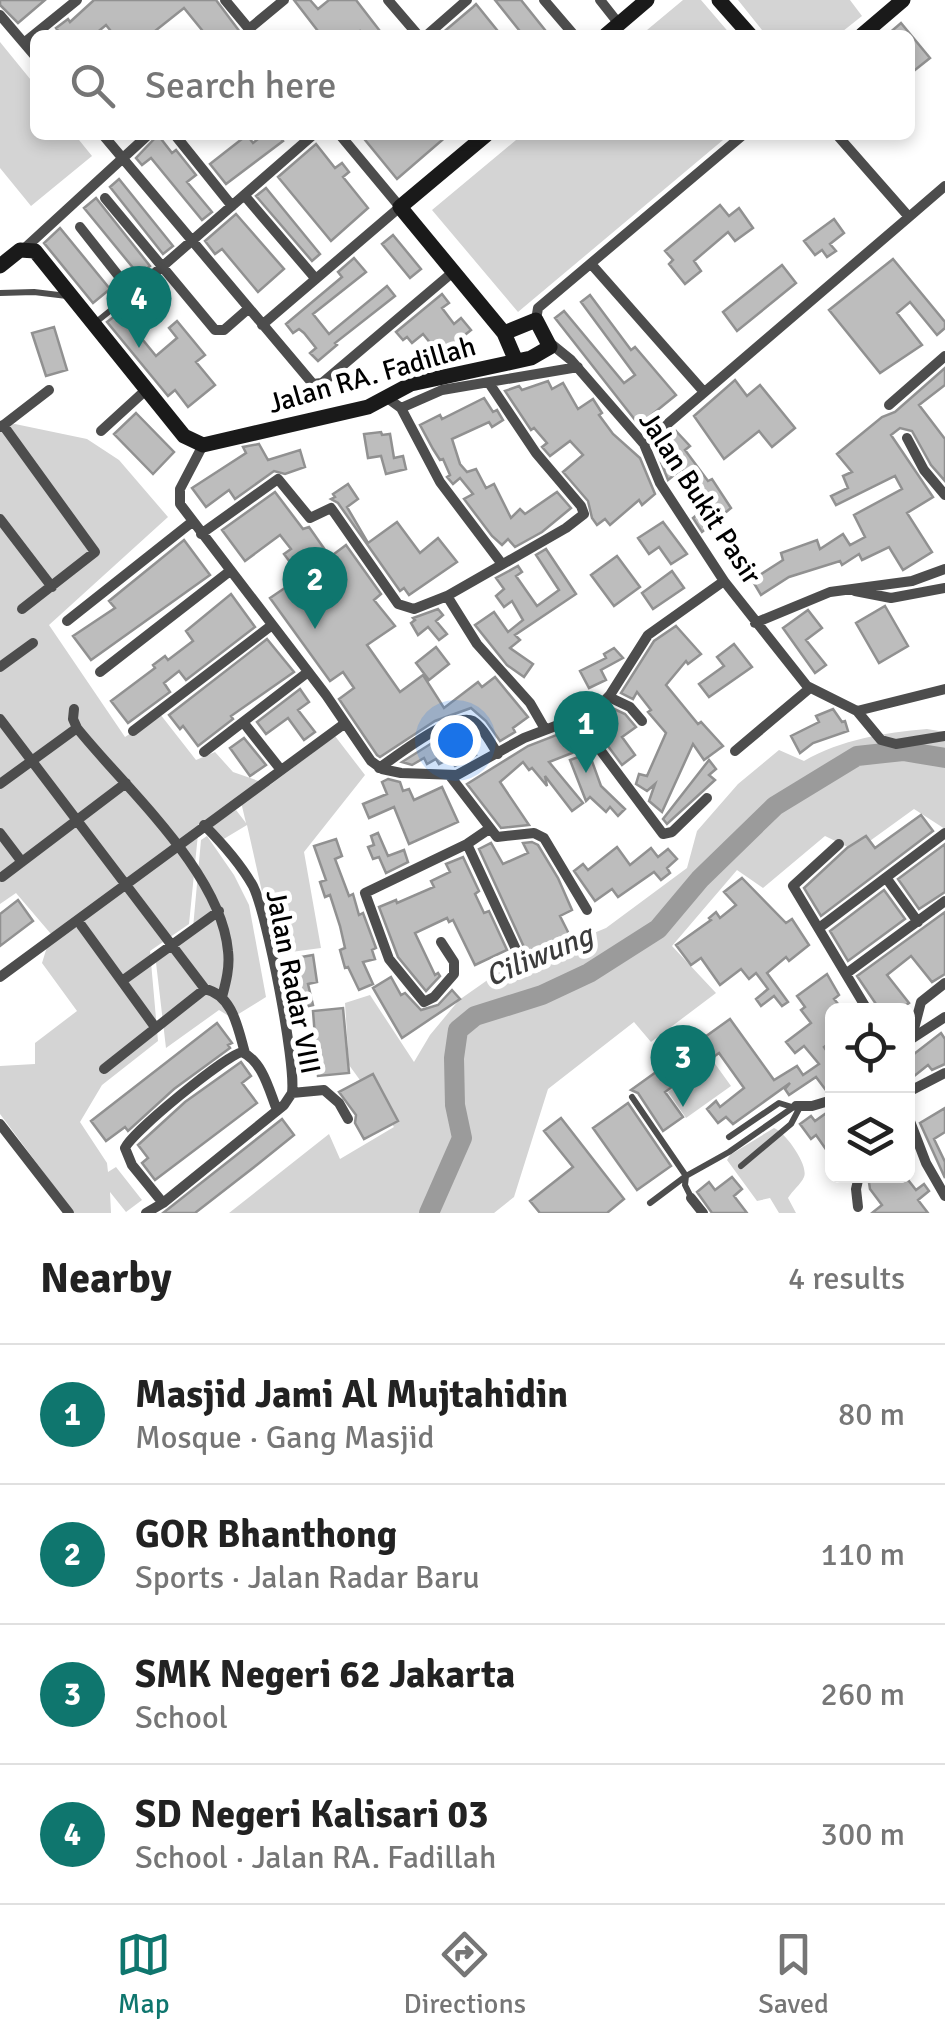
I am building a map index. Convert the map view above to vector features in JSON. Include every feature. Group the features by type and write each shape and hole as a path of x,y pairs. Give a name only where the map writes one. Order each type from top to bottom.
{"main road":[{"path":"612,30 647,0"},
{"path":"720,0 746,30"},
{"path":"868,30 904,0"},
{"path":"480,140 400,207 504,333 516,361"},
{"path":"0,266 26,248 38,254 184,436 203,445"},
{"path":"504,333 536,320 550,343"},
{"name":"Jalan RA. Fadillah","path":"203,445 368,407 400,388 516,361 544,352 550,343"}],"street":[{"path":"40,30 77,0"},
{"path":"225,0 250,30"},
{"path":"254,30 284,0"},
{"path":"388,0 414,30"},
{"path":"433,30 467,0"},
{"path":"544,0 570,30"},
{"path":"600,0 619,24"},
{"path":"0,15 30,50"},
{"path":"24,43 30,38"},
{"path":"107,140 309,382 320,384 453,272"},
{"path":"26,248 143,140"},
{"path":"179,140 232,206"},
{"path":"80,227 132,294 307,140"},
{"path":"262,325 400,207 344,140"},
{"path":"536,320 538,308 737,140"},
{"path":"841,140 909,217"},
{"path":"644,444 945,186"},
{"path":"244,196 315,278"},
{"path":"105,198 218,331 248,309"},
{"path":"592,265 704,392"},
{"name":"Jalan Bukit Pasir","path":"550,343 578,367 644,444 660,483 755,623 819,596 912,582 945,569"},
{"path":"889,406 945,356"},
{"path":"400,408 432,393 578,367"},
{"path":"201,534 278,478 310,518 331,508 398,604 414,608 447,596 566,528 584,512 536,453 489,383"},
{"path":"101,430 147,389"},
{"path":"22,609 94,551 2,426 49,390"},
{"path":"386,397 400,408 440,482 502,564"},
{"path":"907,438 924,470 945,496"},
{"path":"203,445 179,494 180,504 308,672 365,755 379,768 450,776 468,771 545,729 596,711 648,635 724,582"},
{"path":"0,518 52,587"},
{"path":"67,621 192,522"},
{"path":"100,672 230,571"},
{"path":"849,589 884,598 945,588"},
{"path":"447,596 485,655 524,694 545,729"},
{"path":"755,623 810,688 857,711 871,732 890,743 945,736"},
{"path":"133,731 272,625"},
{"path":"0,667 32,643"},
{"path":"204,752 308,672"},
{"path":"735,751 810,688"},
{"path":"857,711 945,689"},
{"path":"609,697 630,707 642,721"},
{"path":"74,709 78,728 175,846 219,911 229,965 222,997"},
{"path":"577,719 663,834 672,832 707,798"},
{"path":"0,720 205,989 222,997 231,1010 245,1053 260,1068 277,1110"},
{"path":"379,768 442,727 464,720 478,727 498,754"},
{"path":"242,722 281,770"},
{"path":"0,977 344,724"},
{"path":"0,784 78,728"},
{"path":"450,776 489,829 502,839 534,833 544,838 587,910"},
{"path":"2,877 126,784"},
{"name":"Jalan Radar VIII","path":"146,1213 292,1094 289,1053 259,902 242,869 204,825"},
{"path":"441,942 454,962 454,974 434,997 424,1002 389,959 365,893 467,844 489,829"},
{"path":"0,833 22,862"},
{"path":"819,928 945,833"},
{"path":"467,844 520,958"},
{"path":"839,844 793,884 864,1003"},
{"path":"887,879 918,922"},
{"path":"847,973 945,901"},
{"path":"122,981 219,911"},
{"path":"81,926 155,1028"},
{"path":"915,1025 922,1002 945,983"},
{"path":"104,1069 205,989"},
{"path":"915,1034 945,1018"},
{"path":"163,1203 128,1158 126,1145 228,1058 245,1053"},
{"path":"915,1088 945,1073"},
{"path":"292,1094 324,1090 348,1118"},
{"path":"796,1107 825,1101"},
{"path":"0,1124 63,1211"},
{"path":"915,1145 945,1196"},
{"path":"857,1183 858,1207"},
{"path":"691,1198 704,1213"}],"lane":[{"path":"0,293 73,296"},
{"path":"94,324 132,294"},
{"path":"632,1098 686,1176 691,1198"},
{"path":"729,1137 779,1102 796,1107"},
{"path":"650,1203 796,1107"},
{"path":"742,1166 791,1124 796,1107"}],"shaded area":[{"path":"683,0 701,0 727,30 647,30"},
{"path":"738,0 850,0 862,16 844,30 762,30"},
{"path":"0,42 30,79 30,140 79,140 92,156 31,206 0,168"},
{"path":"516,140 723,140 518,312 432,210"},
{"path":"15,424 87,439 119,460 168,517 49,625 125,737 160,714 196,760 215,752 233,772 270,785 335,736 365,775 304,852 321,948 276,954 247,825 222,840 212,826 236,810 246,823 241,802 198,834 189,924 150,951 158,1041 102,1085 80,1122 107,1163 108,1172 116,1167 142,1200 126,1212 110,1192 111,1213 74,1213 0,1114 0,1066 35,1064 35,1043 77,1011 42,963 51,934 16,893 0,904 0,426"},
{"path":"927,729 945,732 945,829 914,809 856,851 825,836 763,888 737,870 672,946 716,993 651,1042 634,1022 548,1089 514,1197 494,1213 229,1213 329,1134 340,1159 394,1127 349,1065 345,1003 370,995 414,1062 459,1000 499,972 606,928 687,868 697,831 738,784 779,750 804,761 864,738"},
{"path":"207,836 249,905 266,997 232,1018 219,1010 166,1048 155,954 193,928 201,840"},
{"path":"713,1061 731,1086 686,1118 668,1092"},
{"path":"774,1128 790,1142 805,1172 788,1198 796,1213 779,1213 770,1198 757,1201 727,1160"}],"building":[{"path":"0,0 45,0 18,23 0,5"},
{"path":"94,0 216,0 238,30 202,30 184,8 156,30 110,30 106,25 100,30 56,28 68,19 70,22"},
{"path":"294,0 310,0 318,9 329,0 356,0 379,30 317,30"},
{"path":"495,0 521,0 545,30 519,30"},
{"path":"476,4 497,30 446,30"},
{"path":"915,40 930,58 915,70"},
{"path":"153,140 162,140 172,153 176,150 196,175 187,182 212,212 202,220 151,158 142,165 136,158"},
{"path":"241,140 283,141 226,184 210,164"},
{"path":"365,140 442,140 397,179"},
{"path":"316,144 335,168 342,163 349,172 343,177 368,208 331,241 278,177"},
{"path":"119,179 173,246 163,254 110,187"},
{"path":"266,188 320,254 312,261 256,196"},
{"path":"96,198 150,266 139,275 84,208"},
{"path":"720,205 729,216 739,208 753,228 735,241 728,232 694,261 701,271 685,284 669,264 673,260 665,251"},
{"path":"236,214 284,269 258,292 222,249 215,254 205,241"},
{"path":"834,219 844,233 830,244 836,251 827,257 822,250 815,255 804,241"},
{"path":"60,228 110,289 93,303 44,243"},
{"path":"393,235 421,269 410,278 382,244"},
{"path":"354,258 366,272 313,314 329,334 387,286 395,296 318,361 310,353 316,348 304,333 299,329 293,333 286,324 342,277 338,272"},
{"path":"893,259 945,322 945,328 937,335 910,302 897,313 922,345 880,373 829,310"},
{"path":"782,265 796,283 737,331 723,312"},
{"path":"442,294 449,303 442,308 454,324 461,318 471,330 440,355 423,334 412,343 396,332"},
{"path":"590,295 631,350 635,347 676,395 639,425 555,318 564,311 624,383 635,375 581,302"},
{"path":"120,312 156,356 177,338 169,328 177,321 205,355 196,362 215,385 188,407 175,390 168,396 107,322"},
{"path":"54,327 67,370 46,376 32,333"},
{"path":"945,368 945,385 919,405 945,439 945,481 912,431 900,428 891,435 933,497 907,513 932,552 903,570 889,547 862,560 859,554 842,565 840,561 789,577 761,595 752,580 783,560 781,553 817,540 820,549 843,534 850,545 865,537 854,515 902,489 895,476 836,505 831,496 848,488 843,476 852,472 837,454 882,417 895,412"},
{"path":"735,380 747,396 760,385 795,428 772,447 759,431 724,459 694,416"},
{"path":"548,381 552,389 563,383 578,409 593,399 613,434 640,458 655,494 642,505 639,500 610,525 605,519 597,525 588,501 563,472 583,455 570,441 550,456 542,447 547,443 534,428 531,430 505,391"},
{"path":"484,398 503,420 492,427 489,422 452,439 460,464 467,472 476,469 486,488 494,484 511,518 520,509 525,514 557,492 571,508 542,532 515,547 508,539 502,545 492,536 464,499 473,494 460,478 453,484 447,477 450,475 443,459 440,460 420,425 440,415 442,419"},
{"path":"136,413 174,452 153,474 114,434"},
{"path":"676,431 690,446 685,450 708,481 712,479 731,508 702,532 693,518 699,513 687,496 697,489 682,469 668,480 655,447"},
{"path":"364,434 390,434 394,458 403,456 406,469 386,474 381,456 368,458"},
{"path":"259,444 268,460 300,450 305,467 285,474 274,471 235,499 229,490 206,507 192,488 246,453 243,447"},
{"path":"348,484 358,499 347,507 368,543 397,522 420,553 438,538 457,562 409,595 404,588 400,591 338,503 331,499"},
{"path":"275,492 303,529 309,527 330,557 346,545 381,594 374,600 395,626 367,645 400,692 423,675 444,708 478,682 482,687 495,677 528,717 513,728 515,732 500,741 471,708 435,721 380,757 377,755 339,699 354,688 343,672 330,681 270,598 301,577 284,554 291,549 280,535 245,561 222,530"},
{"path":"663,522 687,554 671,564 659,547 649,554 638,538"},
{"path":"184,540 210,575 91,660 73,636 115,608 109,601"},
{"path":"546,549 576,594 515,635 520,640 510,648 533,664 524,677 507,665 475,625 494,612 508,632 523,620 512,601 504,607 496,596 504,589 496,578 518,566 522,572 516,576 537,606 559,590 536,555"},
{"path":"617,556 640,587 614,606 591,575"},
{"path":"672,571 684,588 653,609 642,593"},
{"path":"231,594 255,627 186,680 179,671 164,683 170,692 128,723 111,701 165,656 168,660 193,641 186,631"},
{"path":"885,606 908,646 879,663 856,623"},
{"path":"438,609 443,615 436,621 447,634 439,640 428,627 418,635 411,623 413,618"},
{"path":"808,610 822,628 806,640 826,665 815,673 783,628"},
{"path":"676,626 701,654 688,664 686,661 666,685 698,724 701,722 723,746 704,760 693,744 662,812 649,801 655,784 647,791 636,784 639,774 647,776 666,733 637,692 633,699 621,693 654,641"},
{"path":"267,639 294,672 231,716 233,719 198,746 169,715"},
{"path":"734,644 752,667 709,697 699,684 724,666 717,657"},
{"path":"436,647 449,664 429,680 416,663"},
{"path":"614,648 623,658 601,670 606,680 589,688 580,671 606,658 604,654"},
{"path":"300,689 309,702 298,710 315,732 304,740 288,718 266,734 257,722"},
{"path":"610,707 625,714 636,727 622,737 635,755 622,765 602,738 609,733 598,719"},
{"path":"833,709 845,721 848,731 813,743 800,753 791,736 819,722 816,716"},
{"path":"461,729 476,755 455,766 449,759 439,764 436,759 427,764 424,758 412,765 402,762 443,736"},
{"path":"564,732 572,753 549,762 583,803 572,811 545,776 547,786 523,762 500,782 529,825 501,828 467,784 528,746"},
{"path":"244,738 266,765 250,776 230,748"},
{"path":"589,753 601,786 625,809 618,816 610,807 606,812 590,797 586,801 570,760"},
{"path":"709,760 716,769 709,775 715,780 667,824 663,819"},
{"path":"382,782 400,782 403,791 409,789 414,800 442,787 458,822 409,844 394,807 369,818 363,804 387,794"},
{"path":"921,815 933,831 821,916 804,888 847,848 866,836 875,848"},
{"path":"378,833 388,856 404,850 408,862 386,873 379,857 373,859 368,847 374,845 371,836"},
{"path":"336,839 342,856 335,859 376,948 372,950 375,959 363,962 373,984 359,990 348,967 345,968 340,926 330,895 325,897 320,882 326,880 314,846"},
{"path":"491,843 503,864 528,853 523,843 538,845 558,878 572,910 560,916 569,934 529,958 479,849"},
{"path":"945,844 945,892 919,909 898,879"},
{"path":"617,847 630,865 651,848 658,857 668,849 677,859 661,880 654,872 618,897 612,889 595,901 574,871 583,864 588,870"},
{"path":"463,857 479,891 475,894 484,913 489,911 507,950 475,965 453,920 449,922 447,918 415,933 435,975 440,976 426,991 398,957 379,907 434,887 431,881 450,872 446,864"},
{"path":"742,878 786,923 792,919 809,945 767,973 788,1002 782,1006 774,996 761,1006 756,999 768,989 756,973 749,979 741,969 720,985 701,958 691,965 676,945 716,912 720,918 736,905 724,892"},
{"path":"884,890 905,919 848,961 830,931"},
{"path":"18,900 33,921 0,946 0,914"},
{"path":"945,912 945,974 932,982 911,956 887,975 909,1003 875,1003 857,976"},
{"path":"313,955 317,982 308,984 313,1005 292,1010 284,960"},
{"path":"827,974 839,995 834,999 837,1003 825,1003 825,1089 816,1077 789,1095 785,1089 790,1083 733,1124 726,1117 718,1123 707,1109 716,1101 720,1107 744,1088 719,1053 665,1092 683,1117 663,1131 638,1093 631,1090 730,1019 774,1080 797,1066 803,1075 819,1064 804,1046 795,1053 786,1042 811,1023 797,996"},
{"path":"391,977 401,995 405,993 421,1010 438,1005 452,990 460,999 402,1038 373,988"},
{"path":"343,1008 349,1073 318,1076 313,1011"},
{"path":"217,1023 232,1043 230,1048 174,1089 128,1131 125,1127 106,1141 91,1121"},
{"path":"941,1033 945,1039 945,1064 932,1070 928,1065 915,1075 915,1053"},
{"path":"241,1062 251,1076 242,1083 257,1103 155,1180 142,1163 148,1158 138,1145 185,1102"},
{"path":"373,1074 398,1121 364,1139 355,1123 356,1115 339,1092"},
{"path":"628,1103 671,1166 637,1190 593,1128"},
{"path":"945,1108 945,1132 934,1139 945,1162 945,1178 920,1123"},
{"path":"825,1114 825,1148 816,1135 811,1139 800,1124 811,1116 815,1121"},
{"path":"561,1118 624,1199 607,1213 540,1213 530,1201 573,1167 544,1131"},
{"path":"282,1119 294,1135 258,1164 195,1213 163,1213"},
{"path":"732,1177 742,1189 734,1196 747,1213 712,1213 697,1192 709,1182 715,1190"},
{"path":"869,1183 910,1183 916,1190 924,1184 929,1191 918,1200 928,1213 872,1213 882,1205"}],"waterway":[{"name":"Ciliwung","path":"429,1213 462,1138 455,1105 458,1030 475,1016 542,995 589,973 658,929 700,879 775,806 857,756 903,751 945,758"}],"place":[{"name":"SD Negeri Kalisari 03","path":"139,348"},
{"name":"GOR Bhanthong","path":"315,629"},
{"name":"Masjid Jami Al Mujtahidin","path":"586,773"},
{"name":"SMK Negeri 62 Jakarta","path":"683,1107"}]}
